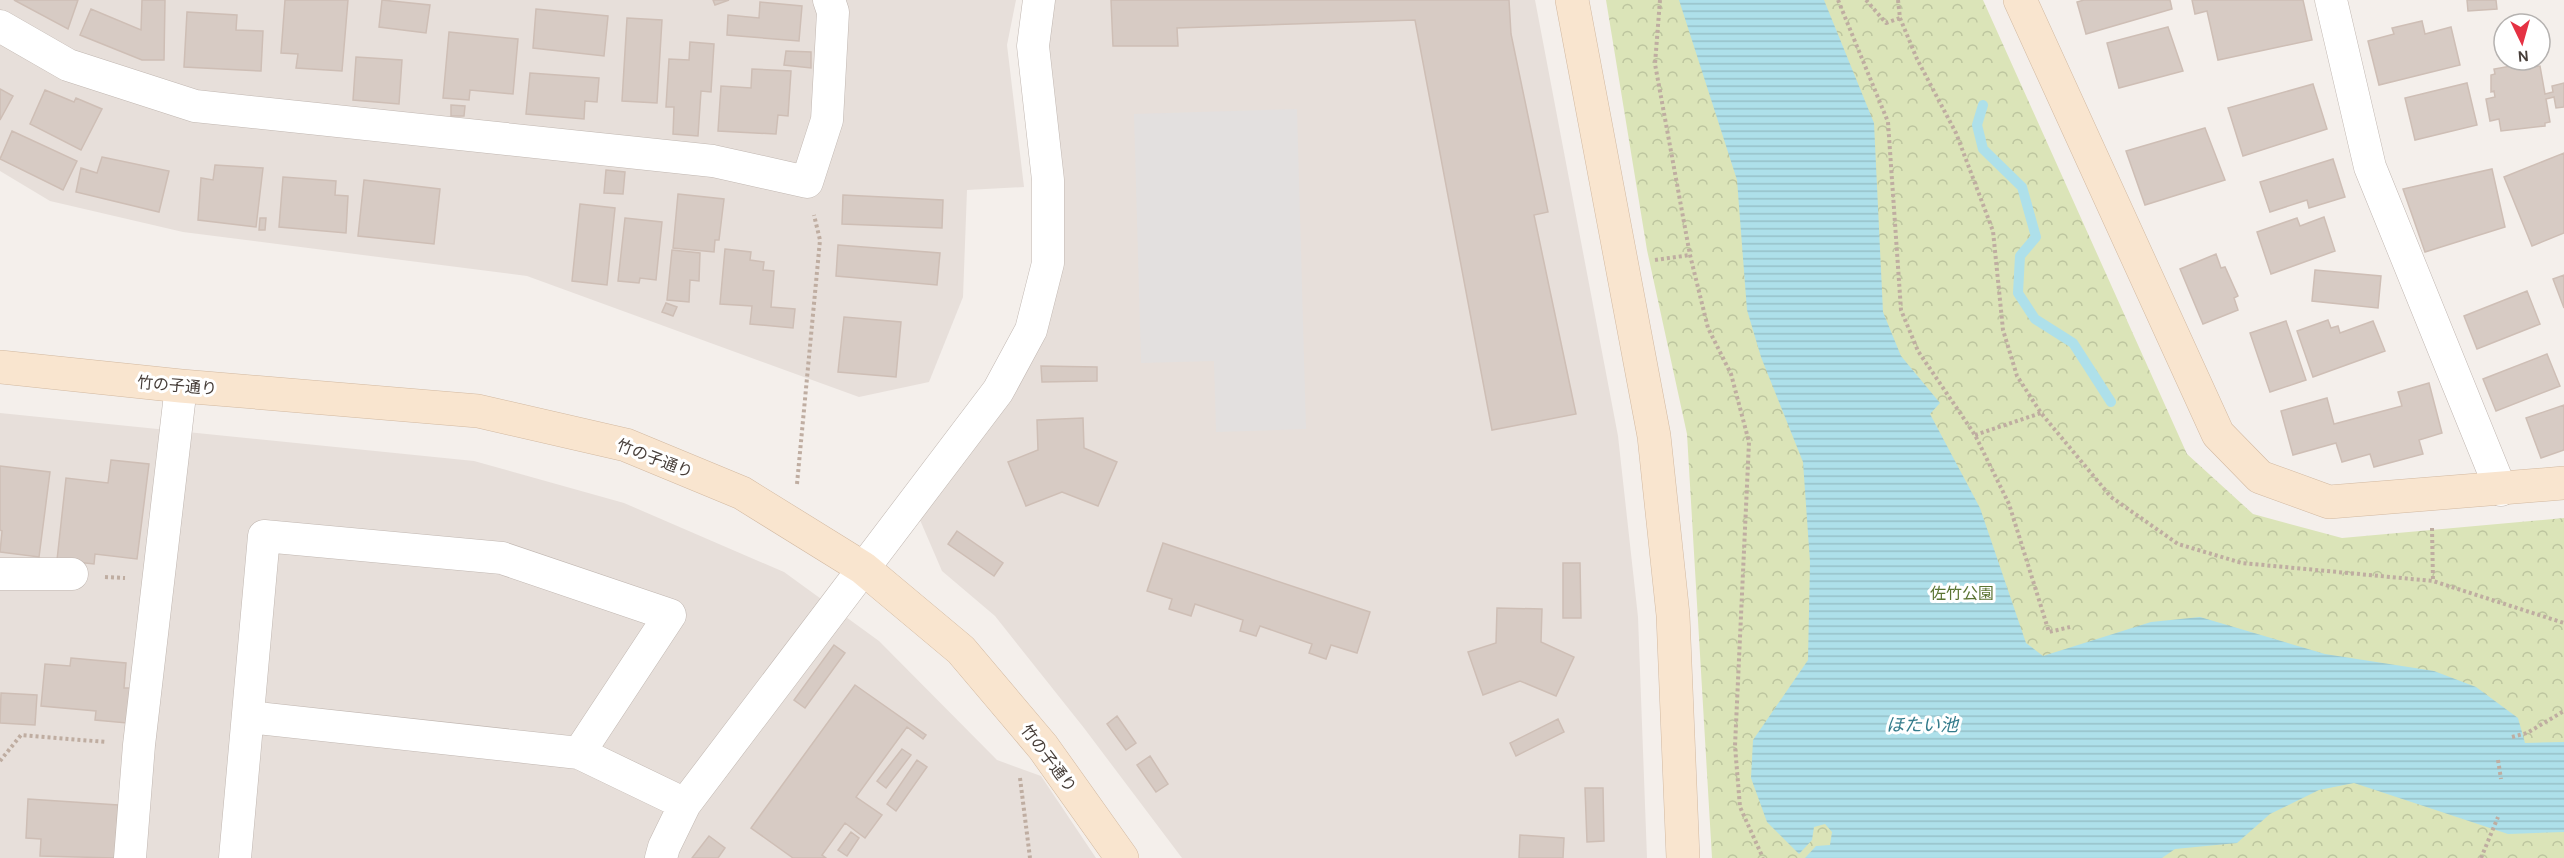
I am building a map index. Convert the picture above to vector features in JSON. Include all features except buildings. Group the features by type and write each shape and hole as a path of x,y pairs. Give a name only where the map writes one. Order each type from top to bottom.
{"street":[{"path":"0,26 68,64 195,106 713,161 807,182 827,120 833,12 829,0"},
{"path":"661,858 664,847 686,804 862,568 998,391 1031,330 1048,263 1048,180 1033,46 1039,0"},
{"path":"1572,0 1654,436 1673,615 1683,858"},
{"path":"2020,0 2218,434 2260,477 2330,502 2501,490 2564,483"},
{"path":"2331,0 2370,167 2501,490"},
{"name":"竹の子通り","path":"0,367 181,386 478,411 626,445 742,493 862,568 961,650 1043,747 1122,858"},
{"path":"130,858 140,745 181,386"},
{"path":"235,858 264,536 502,558 670,615 579,753"},
{"path":"0,574 72,574"},
{"path":"249,717 579,753 686,804"}],"path":[{"path":"1660,0 1655,64 1690,255 1708,328 1731,374 1749,442 1735,746 1740,807 1763,858"},
{"path":"1838,0 1888,122 1902,310 1918,351 1975,435 2009,504 2049,632 2070,627"},
{"path":"1866,0 1886,23 1900,18"},
{"path":"1898,0 1900,18 1917,59 1956,134 1993,231 2003,330 2017,376 2041,413 2110,497 2178,544 2241,563 2433,581 2564,623"},
{"path":"797,486 820,240 807,182"},
{"path":"1643,262 1690,255"},
{"path":"1975,435 2041,413"},
{"path":"2432,523 2433,581"},
{"path":"72,574 159,581"},
{"path":"2512,737 2527,733 2564,711"},
{"path":"0,761 21,735 140,745"},
{"path":"2498,760 2501,780"},
{"path":"1020,775 1030,858"},
{"path":"2481,858 2498,817"}],"shaded area":[{"path":"0,0 1016,0 1007,45 1024,187 967,190 963,297 929,382 859,397 527,276 183,232 50,201 0,171"},
{"path":"1054,0 1535,0 1618,436 1638,617 1647,858 1182,858 1084,728 995,616 942,571 920,520 1004,405 1042,342 1046,42"},
{"path":"1297,109 1306,429 1216,432 1214,361 1141,363 1134,114"},
{"path":"0,413 474,461 624,503 784,572 879,641 997,760 1041,776 1096,858 0,858"}],"green space":[{"name":"佐竹公園","path":"1606,0 1983,0 2187,454 2253,514 2342,538 2564,518 2564,858 1712,858 1687,434 1647,250"}],"water":[{"name":"ほたい池","path":"1679,0 1824,0 1874,123 1883,312 1901,356 1940,403 1930,414 1980,508 2026,643 2043,656 2151,622 2200,617 2325,654 2434,671 2476,687 2518,718 2525,743 2564,742 2564,832 2508,834 2354,783 2319,790 2270,814 2237,843 2175,849 2162,858 1805,858 1816,846 1830,845 1832,832 1825,824 1814,827 1812,840 1799,854 1767,822 1751,778 1753,740 1808,660 1810,562 1803,462 1761,357 1747,310 1737,180"}],"waterway":[{"path":"1983,105 1977,125 1983,149 2022,187 2036,237 2020,256 2018,293 2035,319 2073,343 2111,402"}]}
